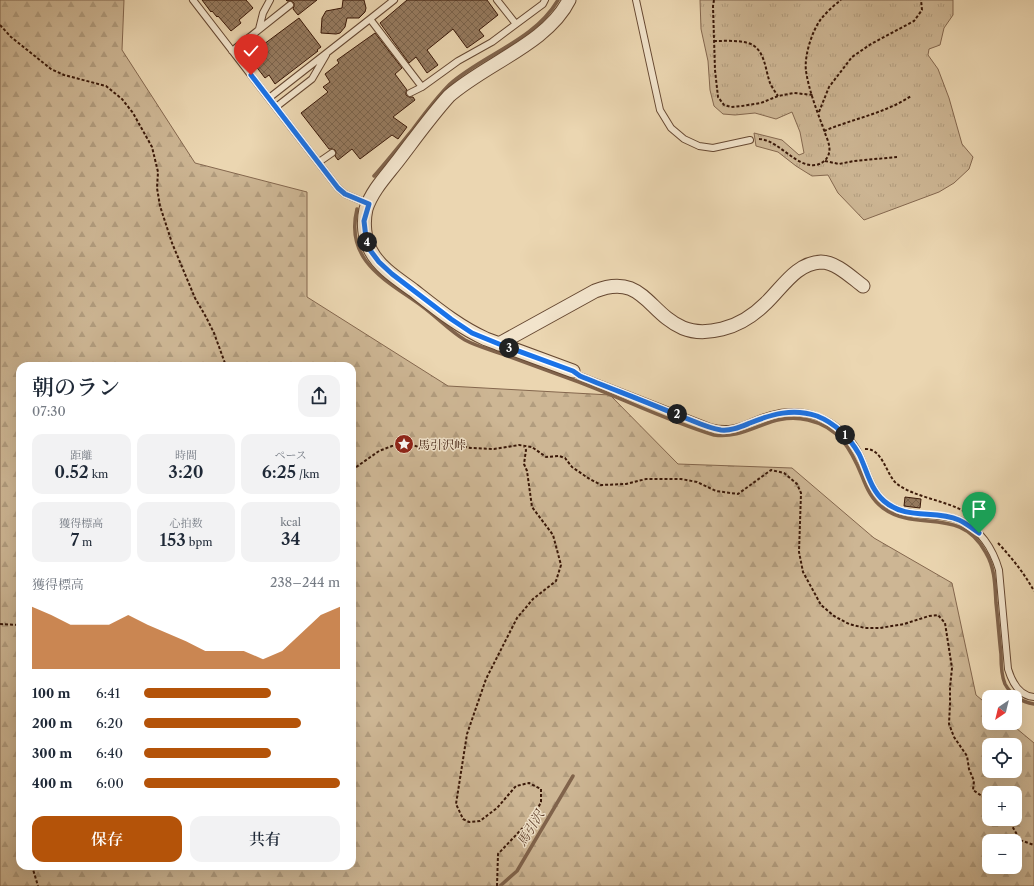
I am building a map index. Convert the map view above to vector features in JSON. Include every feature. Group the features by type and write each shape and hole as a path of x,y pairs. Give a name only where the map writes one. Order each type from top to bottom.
{"street":[{"path":"569,0 562,13 553,24 542,33 470,79 449,96 379,186 369,204 364,221 366,238 370,250 379,262 392,274 451,319 472,333 573,371"},
{"path":"499,344 595,291 608,286 621,285 632,289 644,297 672,322 684,328 710,332 725,329 751,316 767,303 794,273 808,265 822,262 834,266 863,286"}],"lane":[{"path":"193,0 338,188 345,194 369,204"},
{"path":"259,29 263,13 270,0"},
{"path":"269,98 394,0"},
{"path":"497,0 516,24"},
{"path":"410,93 422,87 458,61 492,42 543,4 545,0"},
{"path":"636,0 660,110 671,128 684,140 699,146 713,148 750,140"},
{"path":"232,51 290,5"},
{"path":"370,18 422,87"},
{"path":"276,107 312,79 328,52"},
{"path":"319,162 332,152"},
{"path":"573,371 580,376 720,430 732,430 771,415 785,412 798,412 826,420 840,430 850,441 859,454 876,493 884,502 894,509 905,513 945,516 959,520 979,533 991,548 999,570 1008,669 1012,683 1020,691 1034,697"}],"path":[{"path":"714,0 712,6 715,70 718,98 724,105 731,107 761,103 778,96 794,93 813,95"},
{"path":"750,140 760,138 771,142 801,162 811,165 818,165 825,161 829,154 829,143 818,113 806,70 807,54 821,19 841,0"},
{"path":"818,113 829,87 852,57 871,44 914,21 922,10 921,0"},
{"path":"0,25 51,69 64,75 106,86 122,99 133,113 152,146 158,172 157,188 160,206 172,243 195,298 214,333 225,362"},
{"path":"714,41 738,41 750,43 760,52 766,64 770,83 778,96"},
{"path":"824,131 887,109 901,103 911,96"},
{"path":"825,161 839,164 854,161 898,158"},
{"path":"356,467 379,451 392,446 408,444 419,447 440,443 471,448 494,449 519,445 532,447 546,457 559,456 565,458 577,471 602,484 626,484 646,479 681,479 697,482 716,491 738,494 770,470 784,473 797,484 801,493 798,552 803,572 822,605 834,616 849,624 865,628 880,628 904,624 929,616 938,615 945,623 952,668 949,724 954,737 967,756 974,781 973,790 982,796"},
{"path":"497,886 498,854 534,816 541,802 541,789 529,783 516,786 497,808 480,821 469,822 463,819 456,804 467,734 486,679 517,618 533,600 556,581 561,565 553,534 532,507 527,471 524,464 526,450 524,446"},
{"path":"0,624 16,625"},
{"path":"1013,826 1020,840 1034,845"},
{"path":"33,870 38,886"}],"green space":[{"path":"0,0 124,0 122,50 195,163 307,192 307,297 448,386 610,395 678,464 792,468 874,538 952,583 976,695 982,700 982,730 1018,730 1034,743 1034,886 0,886"},
{"path":"700,0 953,0 953,15 944,28 940,45 929,49 928,55 938,69 949,98 962,144 973,157 969,169 954,183 939,192 864,220 838,193 828,175 812,176 778,152 756,146 754,133 782,140 799,155 804,153 800,132 792,112 776,119 755,113 735,115 723,114 714,106 710,90 708,61 701,29"}],"building":[{"path":"202,0 246,0 253,8 239,20 241,23 231,31 218,16 217,17 212,11 211,12"},
{"path":"286,0 317,0 298,15 293,9 294,3"},
{"path":"343,0 364,0 366,8 365,12 359,18 347,18 345,27 340,33 321,33 322,18 326,11 342,8"},
{"path":"407,0 487,0 498,15 479,30 484,36 467,48 453,29 427,50 438,65 427,73 416,57 409,63 380,23"},
{"path":"299,18 321,47 317,50 318,51 275,84 269,75 265,78 248,56"},
{"path":"375,33 402,68 395,74 407,90 406,95 413,97 415,100 393,117 407,127 398,139 392,135 360,159 352,149 338,160 335,156 335,150 329,149 301,113 328,92 323,87 330,82 325,74 339,63 337,60"},
{"path":"905,497 921,499 920,508 904,506"}],"waterway":[{"path":"374,176 435,100 450,84 463,73 522,37 548,14 558,0"},
{"path":"357,209 355,227 357,243 363,256 372,268 454,332 465,340 480,347 579,382 680,423 714,435 738,434 770,422 794,418 819,423 828,428 836,434 848,448 858,466 870,494 883,508 896,515 910,519 951,524 964,529 976,538 986,553 993,571 1002,669 1005,684 1007,688 1021,700 1034,704"},
{"name":"馬引沢","path":"500,886 517,871 573,776"}],"place":[{"name":"馬引沢峠","path":"404,444"}],"route":[{"path":"251,75 338,188 345,194 369,204 364,221 366,238 370,250 379,262 392,274 472,333 573,371 580,376 720,430 732,430 771,415 785,412 798,412 816,416 826,420 840,430 850,441 859,454 876,493 884,502 894,509 905,513 945,516 959,520 979,533"}]}
